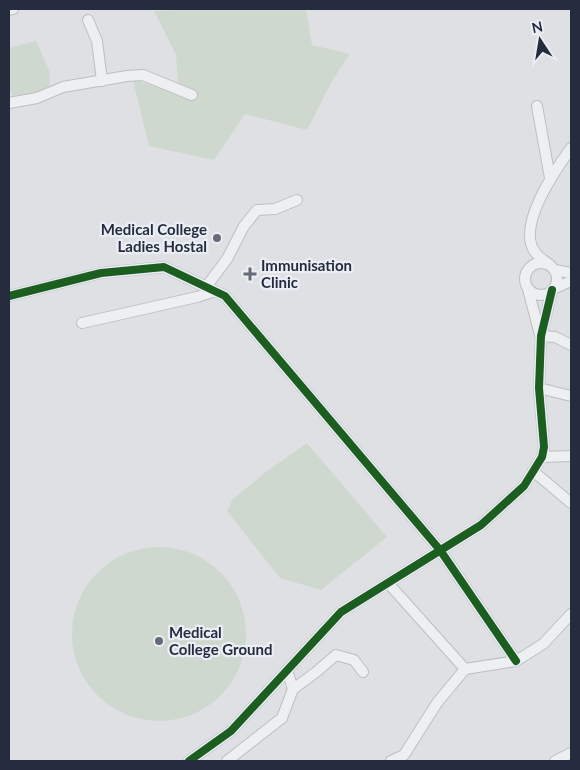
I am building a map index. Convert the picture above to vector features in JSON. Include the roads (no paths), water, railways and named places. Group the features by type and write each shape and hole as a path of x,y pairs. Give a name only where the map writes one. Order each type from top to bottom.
{"street":[{"path":"9,10 13,9"},
{"path":"88,20 97,41 102,81"},
{"path":"9,100 37,98 63,87 124,76 143,75 192,95"},
{"path":"538,106 550,178"},
{"path":"189,761 230,731 341,612 481,525 524,486 542,457 544,447 539,388 541,336 553,290 557,283 557,276 552,267 534,252 530,238 533,215 550,178 571,148"},
{"path":"82,324 198,297 211,289 244,226 257,210 275,209 297,200"},
{"path":"541,336 525,282 526,273 532,265 540,262 571,272"},
{"path":"9,296 100,273 164,267 225,296 440,550 516,661"},
{"path":"528,289 541,295 571,281"},
{"path":"541,336 554,337 571,344"},
{"path":"539,388 571,396"},
{"path":"542,457 571,456"},
{"path":"533,471 571,502"},
{"path":"388,583 465,669"},
{"path":"391,761 407,758 437,703 465,669 516,661 543,644 571,614"},
{"path":"226,761 282,718 293,689 315,674 336,655 354,660 363,672"},
{"path":"287,670 293,689"},
{"path":"555,761 571,753"}],"place":[{"name":"Medical College Ladies Hostal","path":"217,238"},
{"name":"Immunisation Clinic","path":"250,274"},
{"name":"Medical College Ground","path":"159,641"}]}
